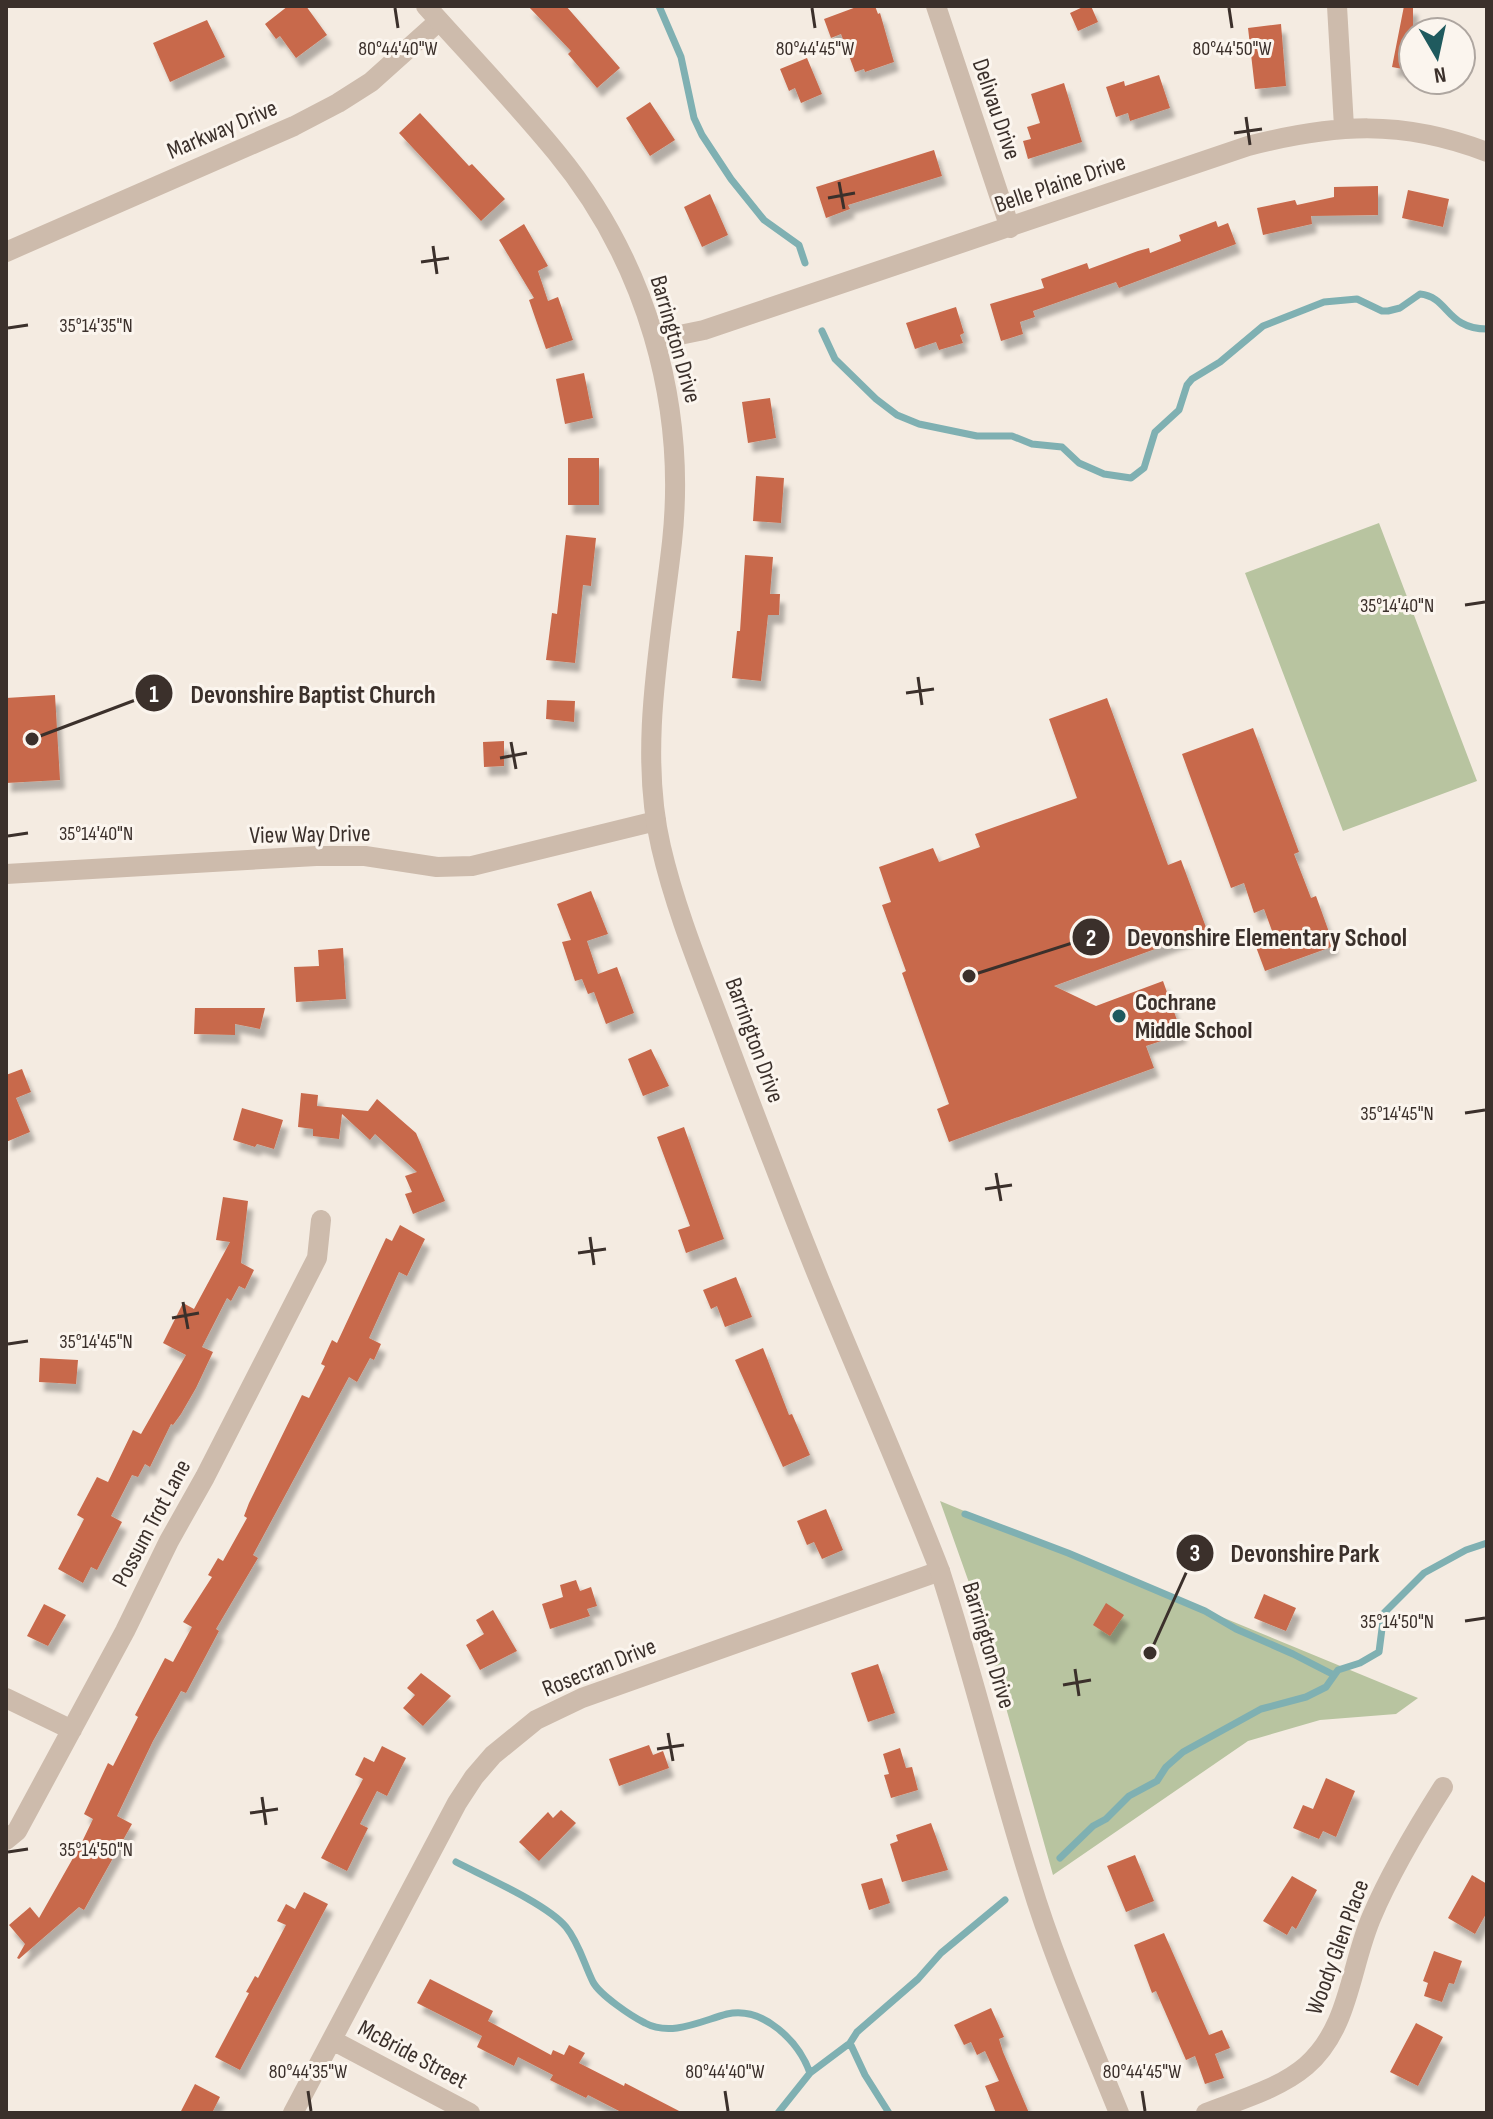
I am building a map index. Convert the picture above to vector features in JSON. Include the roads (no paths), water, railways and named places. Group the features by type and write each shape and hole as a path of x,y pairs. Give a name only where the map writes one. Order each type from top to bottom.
{"street":[{"name":"Delivau Drive","path":"936,6 1010,228"},
{"path":"1337,6 1344,127"},
{"name":"Markway Drive","path":"6,252 294,126 338,103 371,82 432,14"},
{"name":"Barrington Drive","path":"432,14 557,153 586,192 613,235 628,267 655,340 668,392 675,470 673,535 655,689 652,755 656,821 666,868 771,1158 940,1571 1030,1881 1052,1947 1119,2113"},
{"name":"Belle Plaine Drive","path":"655,340 704,330 1248,146 1298,134 1344,127 1383,128 1429,134 1487,152"},
{"name":"View Way Drive","path":"6,874 316,856 365,856 437,867 472,866 656,821"},
{"name":"Possum Trot Lane","path":"6,1840 17,1831 72,1730 317,1258 321,1220"},
{"name":"Rosecran Drive","path":"293,2113 457,1803 493,1755 536,1720 582,1698 940,1571"},
{"path":"6,1698 72,1730"},
{"name":"Woody Glen Place","path":"1206,2113 1274,2085 1305,2066 1324,2047 1343,2007 1370,1919 1403,1854 1443,1787"},
{"name":"McBride Street","path":"332,2040 470,2113"}],"waterway":[{"path":"659,6 681,57 694,118 702,135 731,179 764,220 799,245 805,263"},
{"path":"822,331 835,359 897,415 919,424 977,436 1012,436 1032,444 1062,447 1079,463 1104,474 1131,478 1144,468 1155,432 1179,410 1192,379 1220,362 1263,326 1324,302 1357,299 1388,311 1400,308 1420,294 1430,296 1463,324 1487,329"},
{"path":"965,1514 1068,1553 1205,1611 1334,1675"},
{"path":"1060,1858 1129,1796 1157,1781 1166,1767 1183,1752 1261,1709 1306,1697 1326,1687 1338,1670 1360,1663 1379,1652 1384,1613 1424,1573 1466,1550 1487,1543"},
{"path":"456,1862 557,1918 574,1940 597,1987 616,2005 639,2020 655,2027 676,2028 727,2014 754,2015 767,2021 789,2039 810,2073"},
{"path":"778,2113 810,2073 850,2043 857,2032 918,1979 941,1953 1005,1900"},
{"path":"850,2043 865,2075 889,2113"}],"place":[{"name":"Devonshire Baptist Church","path":"32,739"},
{"name":"Devonshire Elementary School","path":"969,976"},
{"name":"Cochrane Middle School","path":"1119,1016"},
{"name":"Devonshire Park","path":"1150,1653"}]}
